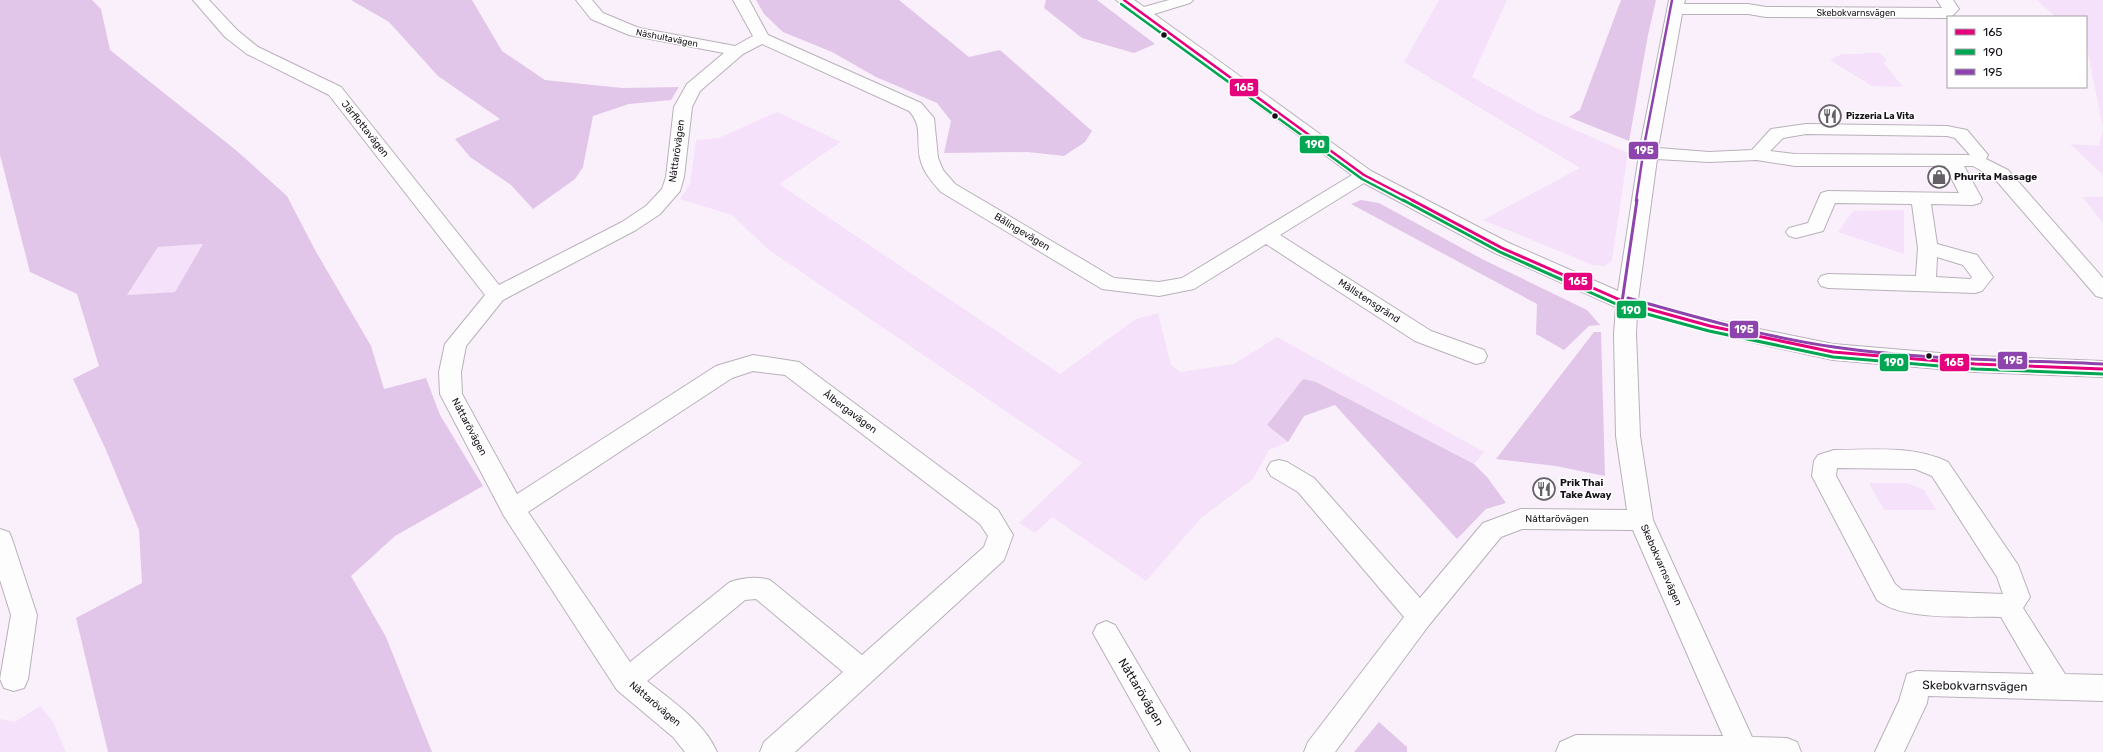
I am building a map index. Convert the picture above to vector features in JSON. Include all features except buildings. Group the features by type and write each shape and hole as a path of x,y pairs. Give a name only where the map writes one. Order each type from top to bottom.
{"street":[{"name":"Järflottavägen","path":"201,0 242,43 269,58 317,79 335,91 496,295"},
{"name":"Näshultavägen","path":"584,0 597,16 635,32 737,51"},
{"path":"741,0 762,38"},
{"path":"1124,0 1364,175 1502,248 1627,303 1710,326 1833,352 1975,364 2103,369"},
{"path":"1142,13 1185,0"},
{"name":"Skebokvarnsvägen","path":"1743,751 1641,520 1628,436 1625,334 1627,303 1650,153 1650,142 1676,5 1753,4 1766,12 1946,13 1951,9 1945,0"},
{"name":"Nåttarövägen","path":"703,752 683,728 627,681 514,509 451,394 450,372 456,344 496,295 629,226 654,210 671,190 675,177 683,107 693,88 737,51 762,38"},
{"name":"Bälingevägen","path":"762,38 914,106 925,118 929,158 934,172 948,188 1109,284 1159,289 1187,284 1364,175"},
{"path":"1757,155 1777,134 1806,129 1947,131 1961,134 1966,139 1979,155 1976,161"},
{"path":"1650,153 1709,157 1757,155 1795,160 1976,161 2001,174 2103,291"},
{"path":"1796,232 1816,227 1828,197 1973,199 1964,186 1952,161"},
{"path":"1920,198 1928,248 1926,283"},
{"name":"Mällstensgränd","path":"1267,236 1423,336 1476,356"},
{"path":"1828,282 1926,283 1975,286 1983,277 1970,260 1928,248"},
{"name":"Ålbergavägen","path":"514,509 724,372 753,363 791,368 989,517 1001,535 995,553 774,752"},
{"path":"1834,459 1915,460 1926,462 1940,469 2008,573 2017,597 2008,606 1907,602 1895,599 1886,592 1824,476 1826,461 1834,459"},
{"path":"1279,469 1306,485 1420,617"},
{"name":"Nåttarövägen","path":"1318,752 1420,617 1492,530 1521,519 1641,520"},
{"path":"0,539 24,615 14,679"},
{"path":"627,681 739,590 761,588 863,672"},
{"path":"2008,606 2058,688"},
{"name":"Nåttarövägen","path":"1106,633 1176,752"},
{"name":"Skebokvarnsvägen","path":"1885,752 1890,752 1913,703 1917,683 2058,688 2103,688"},
{"path":"1570,752 1576,749 1787,752"}],"shaded area":[{"path":"0,0 92,0 101,9 110,50 237,151 287,196 315,250 371,346 384,389 426,378 440,415 483,486 395,536 351,576 386,637 432,752 108,752 76,618 142,583 139,530 106,450 73,379 99,366 77,294 30,272 0,155","holes":["203,244 175,292 127,295 158,247"]},
{"path":"351,0 472,0 502,51 545,80 622,88 679,87 671,100 629,104 593,116 583,167 575,179 533,209 511,185 470,157 455,139 500,119 438,76 389,22"},
{"path":"756,0 899,0 969,57 1000,50 1092,131 1085,142 1064,156 1028,152 944,153 951,121 937,103 876,77 832,52 783,32 764,14"},
{"path":"1046,0 1097,0 1155,44 1134,53 1082,38 1044,8"},
{"path":"1439,0 1507,0 1472,77 1539,114 1628,153 1612,260 1605,266 1593,265 1483,220 1580,168 1404,62"},
{"path":"1621,0 1656,0 1648,35 1629,141 1569,117 1580,110"},
{"path":"2037,0 2103,0 2103,128 2087,48 2087,16 2055,16"},
{"path":"1863,53 1880,53 1887,61 1883,62 1903,87 1872,86 1830,60 1842,54 1865,54"},
{"path":"777,112 841,142 779,184 1060,374 1136,319 1158,313 1171,365 1181,372 1234,364 1277,337 1484,452 1474,464 1316,382 1267,425 1288,442 1269,450 1253,479 1201,518 1146,581 1052,517 1035,533 1019,523 1082,463 769,250 732,215 680,199 690,184 696,140 719,138"},
{"path":"2103,128 2103,175 2070,144 2099,146"},
{"path":"2083,197 2103,197 2103,223 2102,222"},
{"path":"1361,200 1379,203 1482,259 1587,310 1600,325 1589,326 1564,350 1536,334 1537,304 1351,204"},
{"path":"1904,210 1904,254 1838,232 1853,211"},
{"path":"204,244 175,292 127,295 158,247"},
{"path":"1594,332 1601,332 1605,476 1556,466 1496,459"},
{"path":"1303,379 1316,382 1474,464 1487,477 1506,503 1486,509 1457,539 1335,405 1304,416 1288,442 1267,425"},
{"path":"1869,483 1907,483 1924,490 1936,510 1884,510"},
{"path":"40,706 52,720 66,752 0,752 0,719 15,722"},
{"path":"1379,722 1407,747 1407,752 1354,752"}],"transit line":[{"name":"165","path":"1124,0 1364,175 1502,248 1627,303 1710,326 1833,352 1975,364 2103,369"},
{"name":"195","path":"1622,302 1645,141 1672,0"},
{"name":"190","path":"1121,4 1362,179 1500,252 1625,308 1709,331 1833,357 1975,369 2103,374"},
{"name":"195","path":"1628,298 1756,332 1834,347 1934,357 2103,364"}],"place":[{"name":"Pizzeria La Vita","path":"1830,116"},
{"name":"Phurita Massage","path":"1939,177"},
{"name":"Prik Thai Take Away","path":"1544,489"}]}
